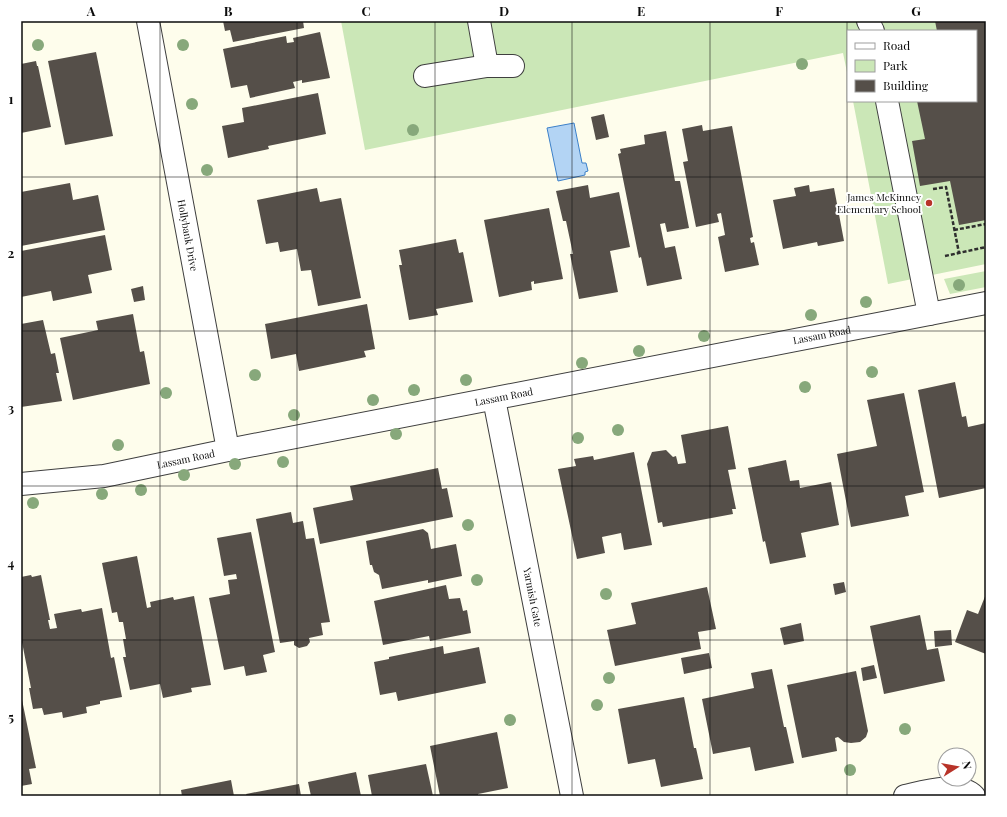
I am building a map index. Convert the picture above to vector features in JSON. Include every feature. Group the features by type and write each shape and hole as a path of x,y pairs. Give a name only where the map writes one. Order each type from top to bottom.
{"street":[{"name":"Hollybank Drive","path":"148,21 228,450"},
{"path":"479,21 487,66"},
{"path":"868,21 872,30"},
{"path":"425,76 487,66 513,66"},
{"path":"887,102 929,314"},
{"name":"Lassam Road","path":"21,484 104,476 228,450 986,303"},
{"name":"Yarmish Gate","path":"494,399 572,796"},
{"path":"905,796 944,789 958,789 972,794"}],"path":[{"path":"905,194 946,187 959,253"},
{"path":"954,230 986,224"},
{"path":"918,262 986,247"}],"green space":[{"name":"James McKinney Elementary School","path":"341,21 986,21 986,264 888,284 853,102 977,102 977,30 847,30 847,72 843,53 365,150"},
{"path":"986,271 986,287 950,294 944,279"}],"water":[{"path":"574,123 582,163 586,163 588,171 585,172 585,175 558,181 547,128"}],"building":[{"path":"223,21 303,21 304,28 233,42 230,30 225,31"},
{"path":"935,21 986,21 986,220 959,225 950,181 920,186 912,141 925,139 917,102 977,102 977,30 937,30"},
{"path":"320,32 330,78 302,83 302,80 293,82 295,88 250,98 247,85 231,88 223,49 286,36 287,43 294,42 293,38"},
{"path":"96,52 113,136 65,145 48,61"},
{"path":"36,61 51,127 21,133 21,64"},
{"path":"318,93 326,134 268,146 269,149 228,158 222,126 244,122 242,108"},
{"path":"604,114 609,137 596,140 591,117"},
{"path":"702,125 703,131 732,126 753,237 750,238 751,243 754,242 759,265 725,272 718,237 725,235 721,213 717,214 719,222 696,227 683,162 688,161 682,129"},
{"path":"666,131 675,181 680,181 689,228 667,232 665,223 660,224 665,248 675,246 682,279 647,286 641,257 639,258 618,154 621,153 620,149 645,144 644,135"},
{"path":"70,183 73,200 98,195 105,230 21,246 21,192"},
{"path":"588,185 590,198 619,192 630,247 610,251 618,292 579,299 570,254 573,254 566,221 563,221 556,191"},
{"path":"809,185 810,192 834,188 844,241 818,246 817,242 783,249 773,200 796,196 794,188"},
{"path":"317,188 320,202 341,198 361,298 318,306 311,270 301,271 297,249 280,252 278,242 266,244 257,200"},
{"path":"549,208 563,279 534,284 534,281 531,282 532,290 499,297 484,220"},
{"path":"105,235 112,270 88,275 92,293 53,301 51,291 21,297 21,251"},
{"path":"456,239 459,253 463,252 473,302 436,309 438,315 409,320 399,265 402,265 399,250"},
{"path":"143,286 145,300 134,302 131,289"},
{"path":"367,304 375,349 364,351 366,357 299,371 296,354 271,359 265,324"},
{"path":"133,314 140,352 144,351 150,384 73,400 60,338 98,330 96,321"},
{"path":"43,320 51,354 55,353 59,373 56,373 62,401 21,407 21,324"},
{"path":"955,382 962,417 966,416 968,427 986,423 986,488 939,498 918,390"},
{"path":"904,393 924,492 905,496 909,516 851,527 837,454 877,446 867,400"},
{"path":"728,426 736,469 728,470 736,509 732,509 733,514 663,527 662,522 658,523 647,464 652,452 666,450 673,457 676,456 678,464 686,463 681,435"},
{"path":"634,452 652,545 624,550 621,533 602,537 605,553 577,559 558,469 576,466 574,459 593,456 594,460"},
{"path":"786,460 790,481 799,480 800,488 831,482 839,525 801,533 806,557 770,564 765,541 763,542 748,468"},
{"path":"438,468 442,489 447,488 453,517 320,544 313,508 353,500 350,486"},
{"path":"291,512 293,523 303,521 306,539 314,538 330,622 321,623 323,635 309,638 310,642 307,646 299,648 294,645 294,641 280,643 256,519"},
{"path":"423,529 428,533 431,549 456,544 462,576 428,583 428,580 382,589 379,575 374,572 372,565 370,565 366,541"},
{"path":"251,532 275,652 263,655 267,672 246,676 244,666 224,670 209,598 230,594 228,580 237,579 236,574 224,576 217,538"},
{"path":"137,556 147,608 151,607 150,602 173,597 174,600 194,596 211,685 191,688 192,692 163,698 160,684 130,690 123,657 126,657 123,639 126,639 123,622 119,622 117,612 112,613 102,563"},
{"path":"31,575 32,577 41,575 50,620 48,620 50,629 57,628 54,614 81,609 82,612 102,608 111,658 114,657 122,697 100,701 100,704 86,707 87,713 63,718 62,712 44,715 42,708 33,709 29,688 31,688 21,637 21,577"},
{"path":"844,582 846,592 835,595 833,584"},
{"path":"446,585 449,599 460,598 463,611 467,610 471,633 430,641 429,636 383,645 374,601"},
{"path":"707,587 716,629 698,632 701,649 615,666 607,630 636,624 631,603"},
{"path":"986,594 986,654 955,642 967,610 978,614"},
{"path":"920,615 927,650 938,648 945,681 884,694 870,626"},
{"path":"801,623 804,641 784,645 780,628"},
{"path":"951,630 952,645 935,647 934,631"},
{"path":"443,646 444,654 479,647 486,683 398,701 396,692 380,695 374,662 389,659 389,657"},
{"path":"709,653 712,668 684,674 681,658"},
{"path":"874,665 877,678 863,681 861,668"},
{"path":"772,669 784,727 786,727 794,763 755,771 750,747 713,754 702,699 754,688 751,673"},
{"path":"856,671 868,731 866,737 860,742 851,743 844,742 838,737 835,738 837,751 802,758 787,685"},
{"path":"21,695 36,768 29,769 32,784 21,786"},
{"path":"684,697 694,748 696,748 703,779 661,787 655,759 628,764 618,709"},
{"path":"497,732 508,788 478,794 478,796 440,796 430,746"},
{"path":"426,764 433,796 372,796 368,775"},
{"path":"356,772 361,796 311,796 308,782"},
{"path":"231,780 234,796 182,796 181,790"},
{"path":"299,784 301,796 247,796 246,794"}],"place":[{"name":"James McKinney Elementary School","path":"929,203"}]}
